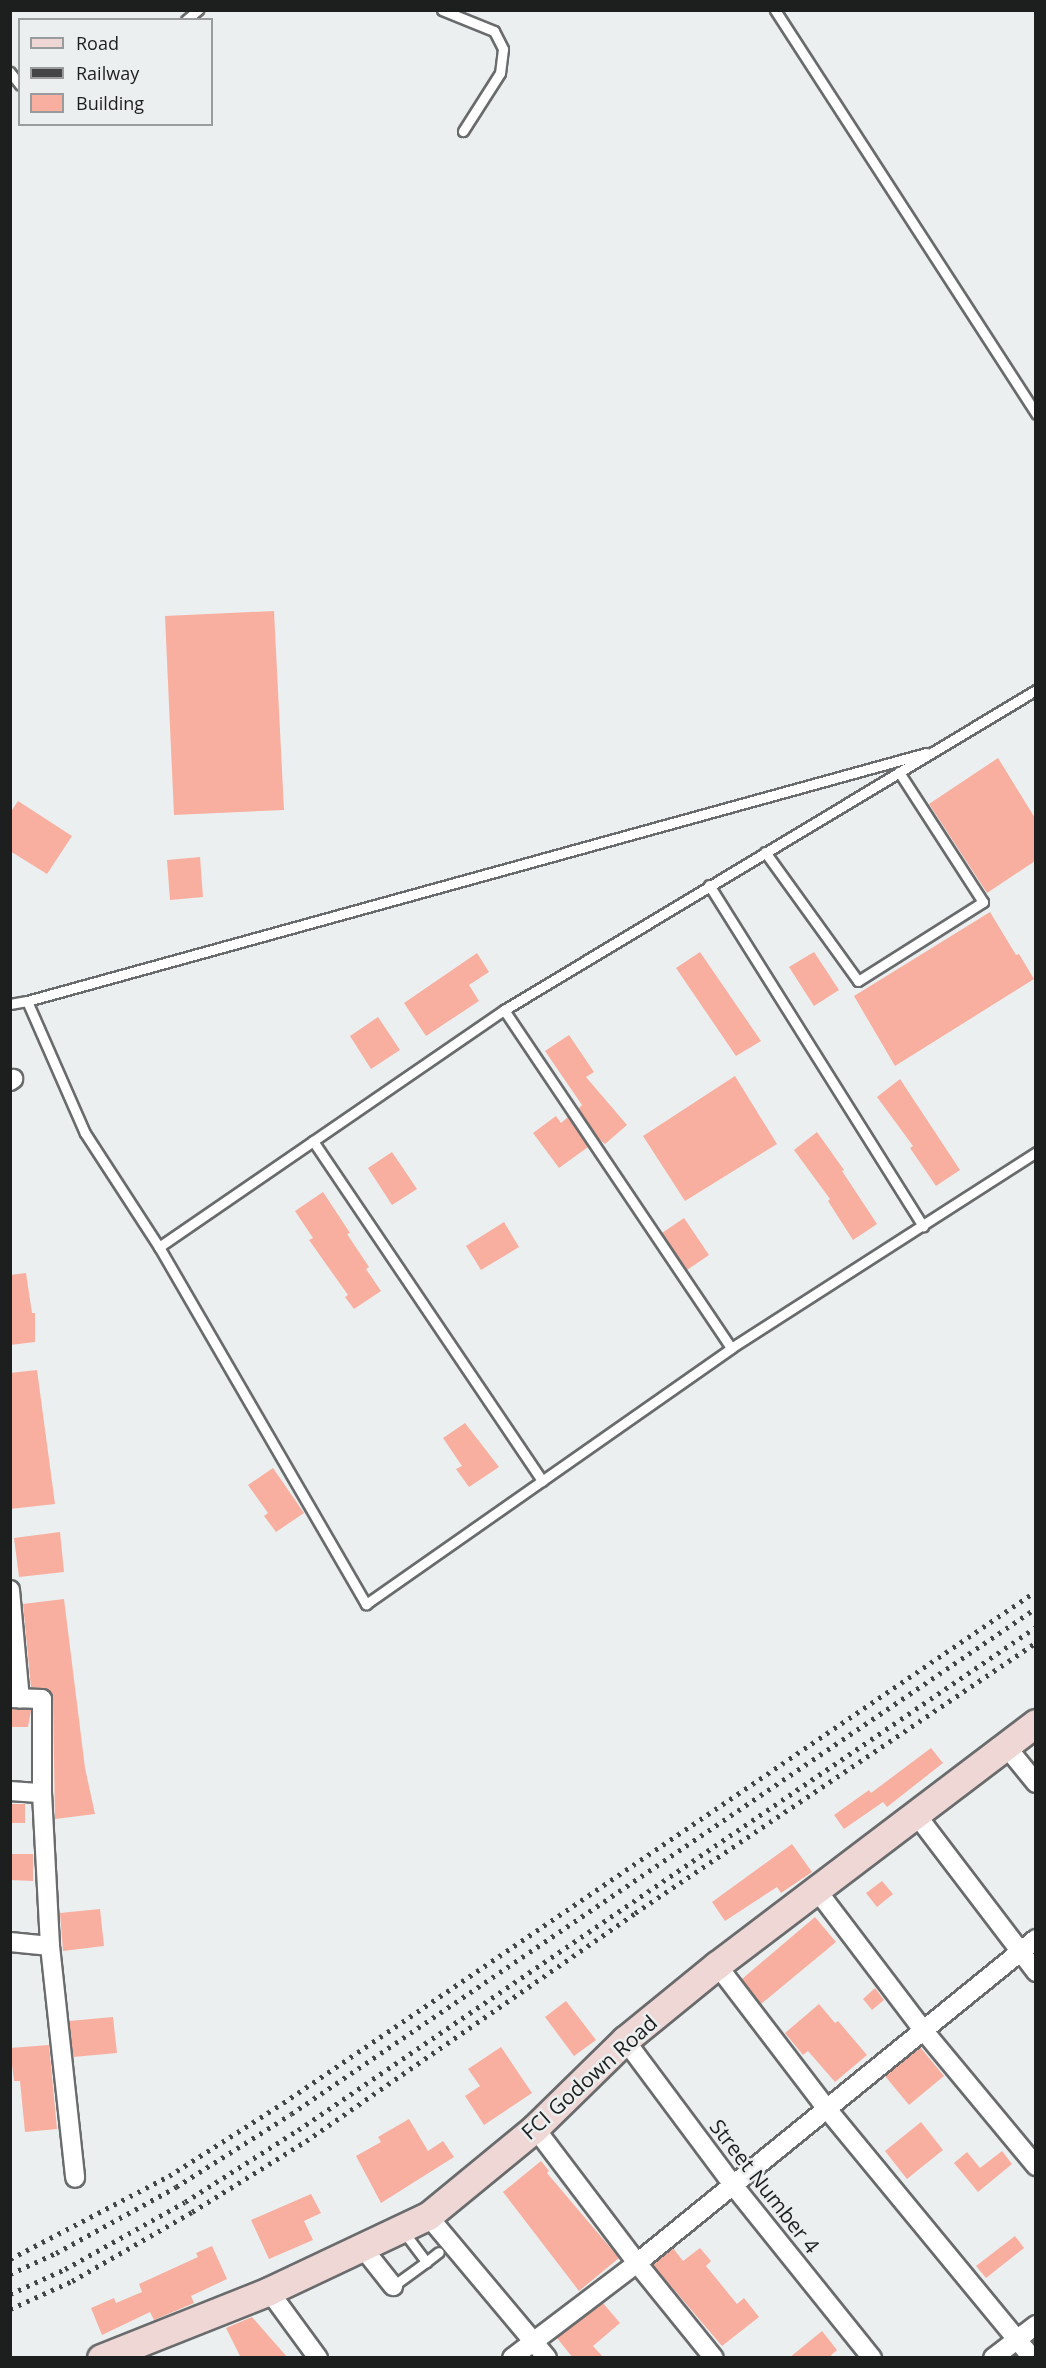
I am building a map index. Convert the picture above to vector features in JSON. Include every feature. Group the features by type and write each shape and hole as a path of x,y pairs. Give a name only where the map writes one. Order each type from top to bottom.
{"street":[{"path":"10,1590 15,1698 42,1700 42,1794 50,1946 75,2178"},
{"name":"FCI Godown Road","path":"101,2358 269,2291 428,2216 535,2128 625,2040 717,1965 1035,1723"},
{"path":"1005,1745 1035,1783"},
{"path":"10,1791 42,1794"},
{"path":"915,1813 1035,1972"},
{"path":"816,1889 923,2030 1035,2166"},
{"path":"512,2358 636,2263 1035,1939"},
{"path":"10,1942 50,1946"},
{"path":"717,1965 827,2109 1032,2358"},
{"name":"Street Number 4","path":"625,2040 733,2185 872,2358"},
{"path":"535,2128 636,2263 714,2358"},
{"path":"428,2216 547,2358"},
{"path":"362,2247 393,2286"},
{"path":"269,2291 318,2358"},
{"path":"993,2358 1035,2325"}],"lane":[{"path":"442,10 494,31 502,49 501,73 463,131"},
{"path":"775,10 1035,414"},
{"path":"159,1247 504,1010 1035,690"},
{"path":"10,1004 937,750"},
{"path":"765,852 858,981 983,902 898,772"},
{"path":"709,885 923,1226"},
{"path":"27,1001 85,1133 159,1247 366,1604 731,1348 1035,1152"},
{"path":"504,1010 731,1348"},
{"path":"313,1141 542,1481"},
{"path":"401,2229 426,2262"},
{"path":"393,2286 440,2252"}],"building":[{"path":"274,611 284,810 174,815 165,616"},
{"path":"998,758 1035,818 1035,861 987,893 929,804"},
{"path":"18,801 72,836 47,874 10,851 10,813"},
{"path":"200,857 203,897 170,900 167,860"},
{"path":"990,912 1016,955 1019,954 1034,979 895,1066 854,996"},
{"path":"700,952 761,1041 736,1056 676,968"},
{"path":"814,952 839,990 814,1006 789,967"},
{"path":"477,953 489,972 469,985 479,1001 426,1036 404,1003"},
{"path":"378,1017 400,1050 371,1069 350,1036"},
{"path":"569,1035 594,1072 586,1077 627,1125 605,1144 578,1109 582,1105 545,1051"},
{"path":"735,1076 777,1144 685,1201 643,1136"},
{"path":"900,1079 960,1170 936,1186 910,1148 913,1146 877,1097"},
{"path":"556,1116 561,1123 568,1117 588,1147 559,1168 533,1133"},
{"path":"817,1132 844,1170 842,1171 877,1224 853,1240 828,1201 830,1199 794,1150"},
{"path":"392,1152 417,1189 392,1205 368,1168"},
{"path":"323,1192 350,1233 347,1234 369,1267 366,1269 381,1291 354,1309 345,1297 348,1295 309,1240 313,1238 295,1211"},
{"path":"684,1218 709,1255 687,1270 662,1233"},
{"path":"504,1222 519,1247 481,1270 466,1246"},
{"path":"26,1273 32,1313 35,1313 35,1342 10,1345 10,1275"},
{"path":"37,1370 55,1504 10,1509 10,1373"},
{"path":"465,1423 499,1467 469,1487 456,1469 462,1466 443,1438"},
{"path":"273,1468 304,1513 276,1532 264,1516 268,1513 248,1485"},
{"path":"60,1532 64,1572 19,1577 14,1538"},
{"path":"64,1599 85,1768 95,1814 55,1819 53,1698 47,1689 31,1687 23,1604"},
{"path":"10,1709 31,1710 28,1727 10,1727"},
{"path":"931,1748 943,1763 887,1807 883,1802 844,1829 834,1815 869,1790 871,1793"},
{"path":"10,1804 25,1804 25,1823 10,1823"},
{"path":"792,1844 812,1872 781,1893 777,1887 725,1921 712,1902"},
{"path":"10,1854 33,1854 33,1881 10,1880"},
{"path":"882,1881 893,1894 877,1907 866,1893"},
{"path":"100,1909 104,1946 63,1951 60,1913"},
{"path":"815,1917 836,1942 761,2004 742,1979"},
{"path":"875,1988 884,2000 872,2010 863,1999"},
{"path":"566,2001 596,2040 574,2056 545,2017"},
{"path":"819,2004 835,2023 838,2021 867,2055 835,2082 808,2051 803,2055 785,2033"},
{"path":"113,2017 117,2053 73,2057 69,2021"},
{"path":"49,2045 57,2129 25,2132 20,2081 14,2081 10,2048"},
{"path":"501,2047 532,2093 484,2125 465,2096 480,2086 468,2069"},
{"path":"920,2047 944,2076 909,2105 885,2076"},
{"path":"409,2119 428,2151 443,2141 454,2157 381,2203 356,2156 381,2142 378,2137"},
{"path":"921,2122 943,2150 907,2179 885,2151"},
{"path":"1002,2151 1012,2164 978,2192 954,2163 967,2152 980,2168"},
{"path":"541,2161 549,2171 547,2173 619,2258 579,2291 503,2192"},
{"path":"311,2194 321,2213 304,2221 313,2240 269,2259 251,2220"},
{"path":"1015,2236 1024,2248 986,2278 976,2266"},
{"path":"212,2246 227,2279 191,2296 194,2303 154,2320 150,2312 102,2335 91,2308 114,2298 116,2303 142,2292 139,2284 198,2257 196,2253"},
{"path":"673,2248 683,2261 700,2248 711,2261 706,2266 737,2304 744,2298 759,2317 722,2346 653,2265"},
{"path":"603,2303 620,2323 593,2346 604,2358 573,2358 557,2338"},
{"path":"252,2317 288,2358 241,2358 226,2328"},
{"path":"822,2331 837,2350 828,2358 789,2358"}],"railway":[{"path":"10,2259 169,2176 283,2103 1036,1591"},
{"path":"10,2274 56,2253 176,2187 291,2114 1036,1608"},
{"path":"10,2294 65,2269 185,2202 298,2130 1036,1627"},
{"path":"10,2309 72,2281 192,2212 306,2141 635,1913 1036,1643"}]}
